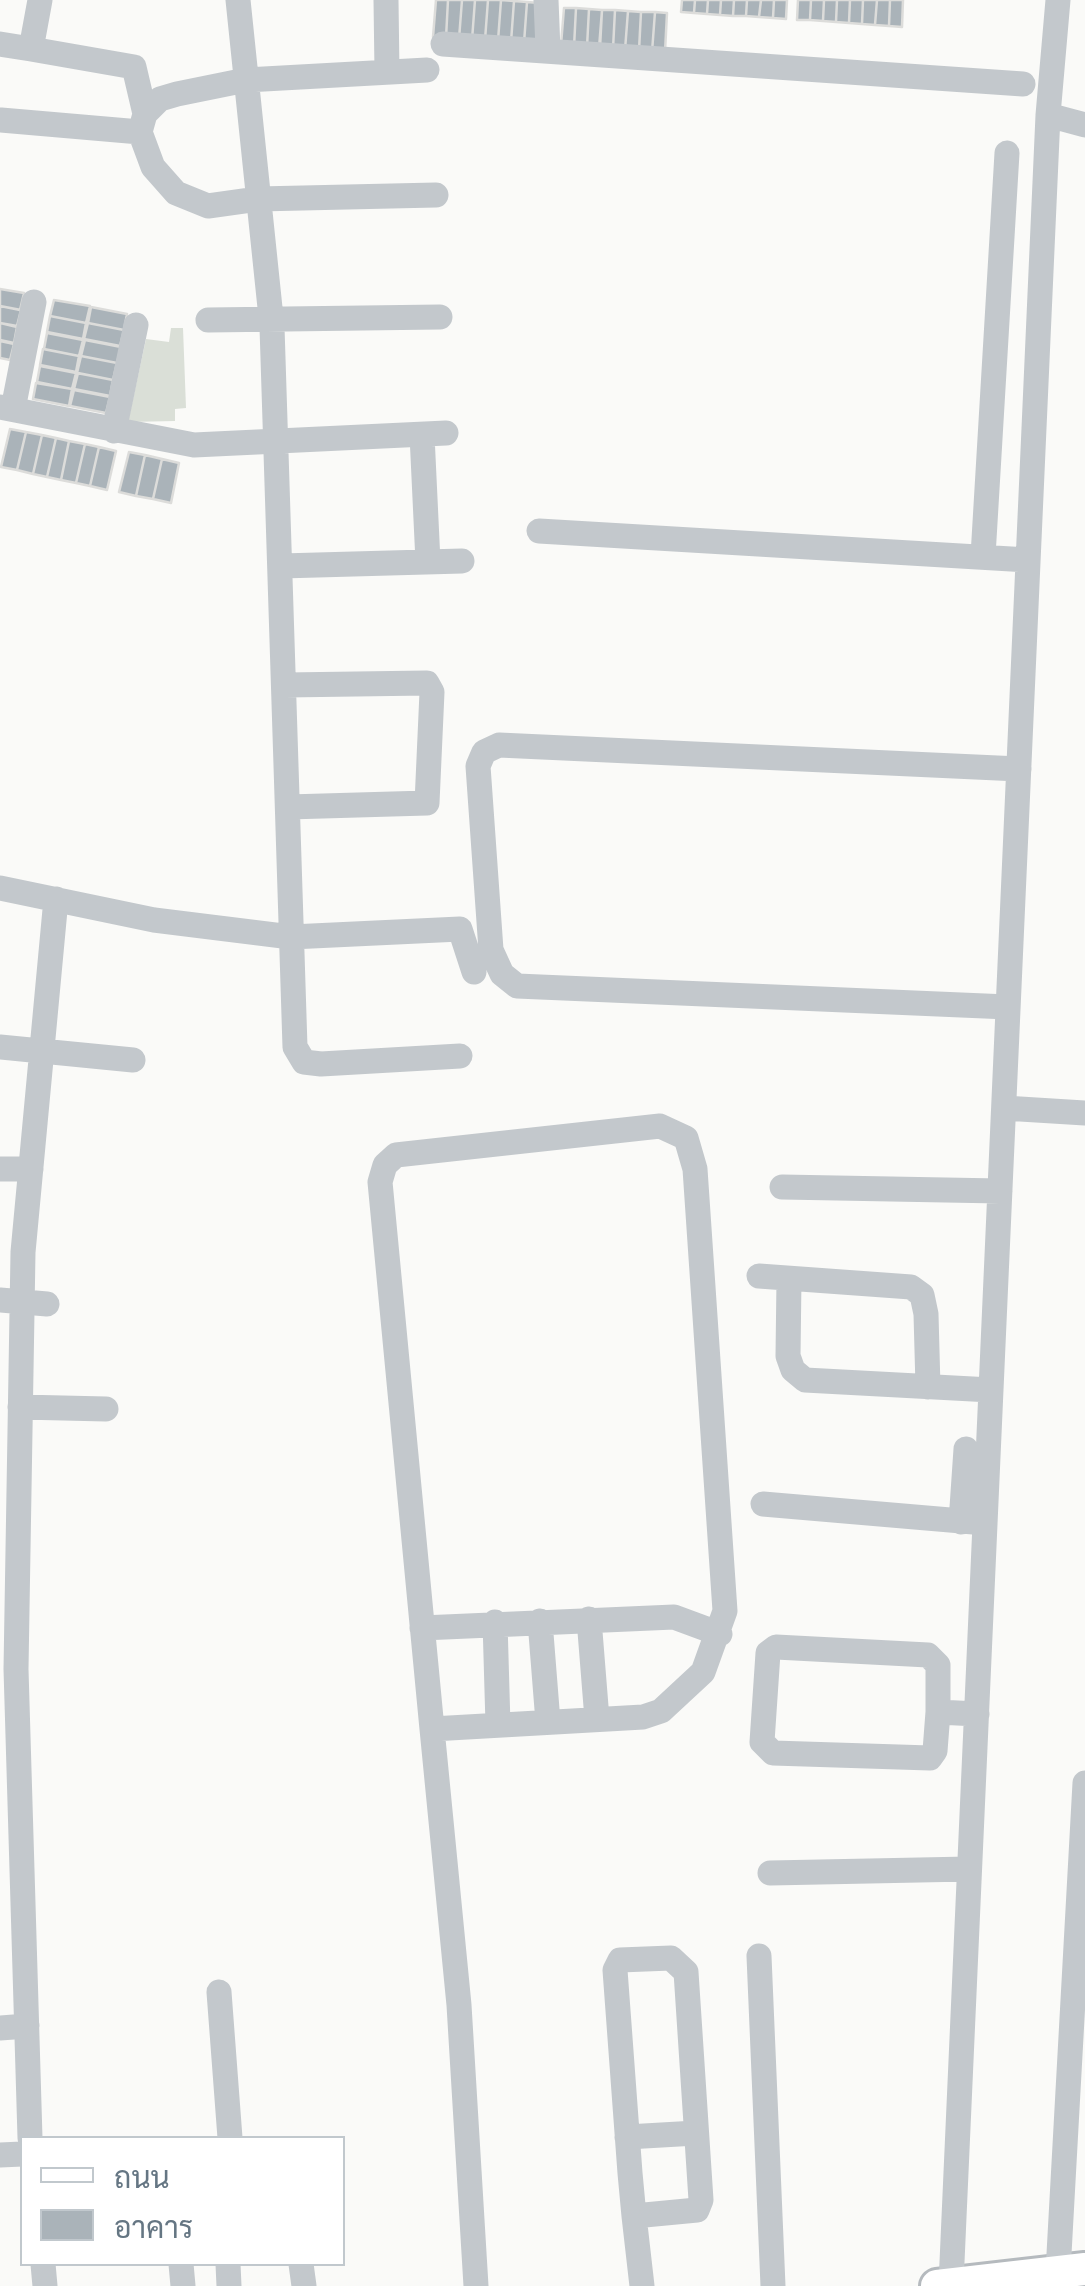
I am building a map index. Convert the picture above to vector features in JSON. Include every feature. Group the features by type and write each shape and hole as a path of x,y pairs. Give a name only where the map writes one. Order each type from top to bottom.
{"main road":[{"path":"944,2285 1072,2271"}],"street":[{"path":"32,50 40,0"},
{"path":"238,0 271,320 294,1047 304,1062 460,1056"},
{"path":"386,0 387,72"},
{"path":"546,0 548,50"},
{"path":"973,1522 991,1390 1048,115 1058,0"},
{"path":"0,44 134,67 153,167 176,193 208,206 258,199 436,195"},
{"path":"443,44 1023,84"},
{"path":"142,123 160,99 246,80 426,70"},
{"path":"1048,115 1085,124"},
{"path":"2,120 142,123"},
{"path":"983,556 1007,153"},
{"path":"34,302 7,408 194,445 434,434 428,562"},
{"path":"208,320 440,317"},
{"path":"114,431 136,325"},
{"path":"539,530 1028,560"},
{"path":"281,566 462,561"},
{"path":"285,685 427,683 432,692 427,803 288,807"},
{"path":"1008,1006 517,986 502,974 492,950 478,766 484,752 498,745 1019,769"},
{"path":"0,888 154,920 291,937 460,930 474,972"},
{"path":"30,2136 27,2026 12,1951 9,1541 31,1169 56,899"},
{"path":"0,1047 133,1060"},
{"path":"1004,1108 1085,1113"},
{"path":"432,1729 598,1719 661,1711 703,1672 720,1634 725,1612 695,1170 686,1138 660,1126 396,1155 385,1165 380,1182 422,1628 459,2005 476,2286"},
{"path":"0,1168 31,1169"},
{"path":"782,1187 1000,1190"},
{"path":"760,1276 911,1287 922,1295 928,1387"},
{"path":"788,1279 788,1356 793,1370 804,1380 991,1390"},
{"path":"14,1417 106,1409"},
{"path":"944,2285 976,1714 973,1522 966,1449"},
{"path":"762,1504 973,1522"},
{"path":"422,1628 674,1617 720,1634"},
{"path":"588,1619 598,1719"},
{"path":"540,1621 548,1722"},
{"path":"494,1622 498,1725"},
{"path":"776,1647 928,1655 938,1664 938,1712 935,1750 930,1758 772,1754 762,1742 768,1653 776,1647"},
{"path":"938,1712 976,1714"},
{"path":"1072,2271 1085,1783"},
{"path":"770,1873 970,1869"},
{"path":"759,1956 773,2286"},
{"path":"634,2216 685,2212 700,2206 686,1972 670,1958 620,1960 615,1970 627,2136 634,2216 642,2286"},
{"path":"219,1992 230,2136"},
{"path":"0,2028 27,2026"},
{"path":"627,2136 696,2134"}],"shaded area":[{"path":"171,328 183,328 186,408 175,409 175,421 128,422 146,339 169,342"}],"building":[{"path":"436,0 448,0 446,38 433,37"},
{"path":"448,0 462,0 459,39 446,38"},
{"path":"462,0 475,0 472,40 459,39"},
{"path":"475,0 488,0 485,40 472,40"},
{"path":"488,0 501,0 498,41 485,40"},
{"path":"501,0 514,1 511,42 498,41"},
{"path":"682,0 695,0 694,13 681,12"},
{"path":"695,0 708,0 707,14 694,13"},
{"path":"708,0 721,0 720,15 707,14"},
{"path":"721,0 734,0 733,16 720,15"},
{"path":"734,0 747,0 746,16 733,16"},
{"path":"747,0 761,0 759,17 746,16"},
{"path":"761,0 774,0 773,18 759,17"},
{"path":"774,0 787,0 786,19 773,18"},
{"path":"798,0 811,0 810,20 797,20"},
{"path":"811,0 824,0 823,21 810,20"},
{"path":"824,0 837,0 836,22 823,21"},
{"path":"837,0 850,0 849,23 836,22"},
{"path":"850,0 863,0 862,24 849,23"},
{"path":"863,0 877,0 875,25 862,24"},
{"path":"877,0 890,0 889,26 875,25"},
{"path":"890,0 903,0 902,27 889,26"},
{"path":"514,1 527,2 524,43 511,42"},
{"path":"527,2 540,3 538,44 524,43"},
{"path":"564,8 576,8 574,47 561,45"},
{"path":"576,8 589,9 587,47 574,47"},
{"path":"589,9 602,10 600,48 587,47"},
{"path":"602,10 615,10 613,49 599,48"},
{"path":"615,10 628,11 625,50 613,49"},
{"path":"628,11 641,12 639,50 625,50"},
{"path":"641,12 655,12 652,52 639,51"},
{"path":"655,12 667,13 665,52 652,52"},
{"path":"0,289 24,293 20,310 0,306"},
{"path":"54,300 90,306 86,323 50,316"},
{"path":"0,306 21,310 17,326 0,323"},
{"path":"91,307 127,314 124,330 88,323"},
{"path":"50,316 86,323 83,339 47,332"},
{"path":"0,323 17,327 14,343 0,340"},
{"path":"88,323 124,330 120,346 84,339"},
{"path":"47,333 83,340 79,356 44,349"},
{"path":"85,340 121,347 117,363 81,356"},
{"path":"0,341 14,344 10,360 0,358"},
{"path":"43,349 79,356 76,372 40,365"},
{"path":"81,356 117,363 113,380 77,373"},
{"path":"40,366 76,373 72,389 37,382"},
{"path":"78,373 113,380 110,396 74,389"},
{"path":"36,383 72,389 69,406 33,399"},
{"path":"74,390 110,397 106,413 70,406"},
{"path":"10,429 26,432 17,470 1,467"},
{"path":"26,432 42,435 33,474 17,470"},
{"path":"42,435 56,438 47,477 33,474"},
{"path":"56,438 69,441 61,480 47,477"},
{"path":"69,441 85,444 76,483 61,480"},
{"path":"85,444 99,447 90,486 76,483"},
{"path":"99,447 116,451 107,490 90,486"},
{"path":"129,452 145,455 136,496 119,492"},
{"path":"145,455 162,459 153,499 136,496"},
{"path":"162,459 179,463 171,503 153,499"}]}
